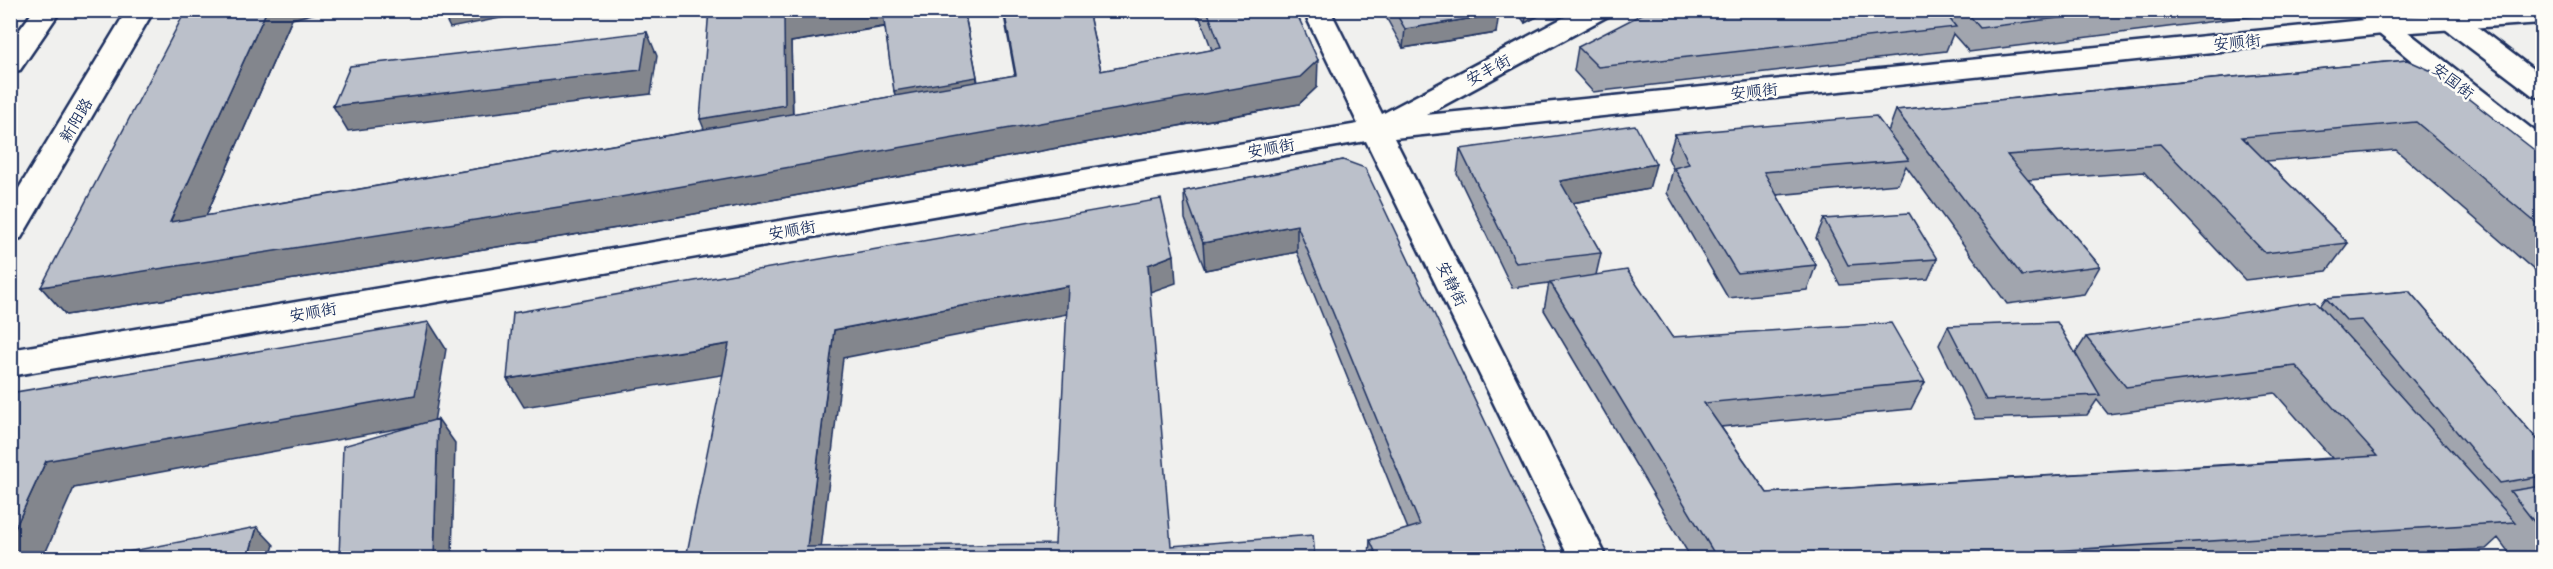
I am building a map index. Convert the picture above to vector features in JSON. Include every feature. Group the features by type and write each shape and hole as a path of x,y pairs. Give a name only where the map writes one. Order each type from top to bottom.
{"main road":[{"path":"10,64 48,10"},
{"name":"新阳路","path":"10,230 141,10"},
{"name":"安静街","path":"1316,10 1588,558"},
{"name":"安丰街","path":"1376,130 1599,10"},
{"name":"安顺街","path":"10,363 1376,130 2373,18 2542,15"},
{"path":"2444,16 2542,89"},
{"name":"安国街","path":"2373,18 2542,152"}],"building":[{"path":"186,10 267,10 170,222 1016,75 1004,10 1088,10 1101,71 1221,48 1207,10 1295,10 1318,60 1300,77 604,200 41,287"},
{"path":"709,10 827,10 784,17 785,105 700,119"},
{"path":"906,10 964,10 977,77 894,91 883,14"},
{"path":"1394,10 1497,10 1499,14 1405,29"},
{"path":"1650,10 1664,10 1674,16 1740,10 1943,10 1956,27 1598,67 1578,47"},
{"path":"1965,10 2121,10 1980,28"},
{"path":"647,32 641,70 333,106 350,66"},
{"path":"2407,60 2434,72 2542,156 2542,228 2416,122 2242,137 2348,243 2265,253 2160,144 2007,155 2100,266 2022,276 1896,110"},
{"path":"1876,116 1909,160 1764,172 1816,265 1737,273 1674,168 1689,164 1675,134"},
{"path":"1635,125 1656,164 1560,181 1601,253 1516,263 1460,149"},
{"path":"1343,160 1365,168 1550,558 1378,558 1370,540 1420,525 1297,225 1203,243 1184,191"},
{"path":"1161,199 1174,255 1148,265 1171,546 1313,535 1315,558 686,558 729,344 507,379 513,313","holes":["1068,286 1055,544 807,547 834,330"]},
{"path":"1909,213 1937,259 1848,265 1824,219"},
{"path":"1627,270 1672,337 1891,323 1925,382 1704,403 1767,493 2377,456 2296,366 2126,387 2086,337 2316,301 2515,522 1939,558 1717,558 1550,282"},
{"path":"2409,291 2542,445 2542,476 2500,483 2362,320 2347,321 2326,298"},
{"path":"429,322 415,395 46,461 10,539 10,393"},
{"path":"2057,322 2100,395 1986,400 1948,326"},
{"path":"438,419 434,558 339,558 343,446"},
{"path":"2542,486 2542,532 2510,491"},
{"path":"257,527 248,558 101,558 101,557"}]}
